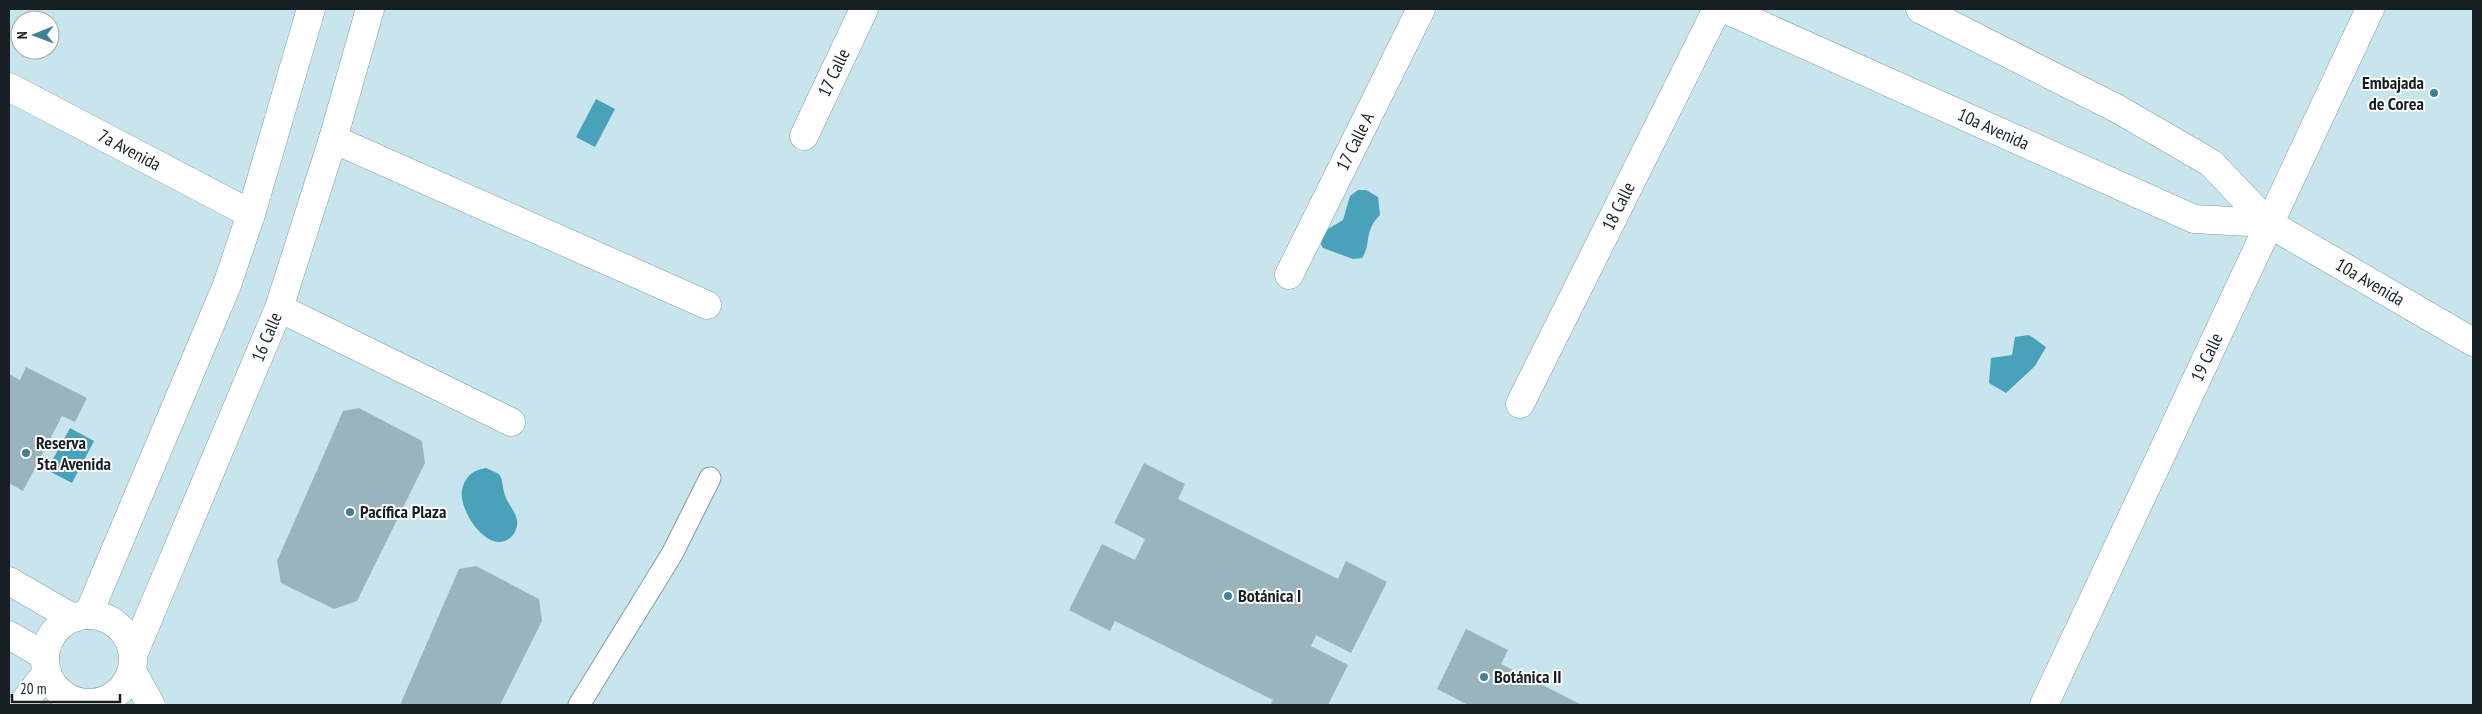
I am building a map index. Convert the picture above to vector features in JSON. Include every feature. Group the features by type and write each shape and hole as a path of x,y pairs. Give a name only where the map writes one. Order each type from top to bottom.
{"street":[{"path":"22,705 46,664 49,640 59,627 80,616 227,285 251,214 311,9"},
{"name":"16 Calle","path":"132,663 279,308 333,139 370,9"},
{"name":"17 Calle","path":"804,136 864,9"},
{"name":"17 Calle A","path":"1289,275 1421,9"},
{"name":"18 Calle","path":"1520,404 1717,9"},
{"name":"10a Avenida","path":"1725,9 2194,219 2268,223"},
{"name":"10a Avenida","path":"1920,9 2116,108 2210,164 2268,223 2473,342"},
{"name":"19 Calle","path":"2044,705 2268,223 2370,9"},
{"name":"7a Avenida","path":"9,87 251,214"},
{"path":"333,139 707,306"},
{"path":"279,308 511,422"},
{"path":"9,581 80,616 104,618 118,626 129,639 132,663 150,705"},
{"path":"9,635 46,664 54,686 60,692 81,704 123,701 125,686 132,663"}],"lane":[{"path":"579,705 672,554 710,478"}],"water":[{"path":"596,99 615,109 595,147 576,137"},
{"path":"1358,190 1366,190 1378,197 1380,215 1371,227 1367,247 1362,258 1353,259 1323,248 1320,242 1328,229 1343,220 1350,196"},
{"path":"2029,335 2046,347 2035,366 2006,393 1989,383 1991,358 2012,355 2015,337"},
{"path":"70,428 94,441 72,483 47,470"},
{"path":"486,468 499,474 505,496 517,520 517,526 513,535 505,541 496,542 487,538 478,530 465,510 462,499 463,485 467,477 477,470"}],"building":[{"name":"Reserva 5ta Avenida","path":"26,367 87,398 75,422 62,416 23,491 9,483 9,374 20,380"},
{"name":"Pacífica Plaza","path":"359,408 422,441 425,463 357,601 334,609 281,583 277,561 343,411"},
{"name":"Botánica I","path":"1144,463 1185,484 1178,499 1338,579 1346,561 1387,582 1351,653 1316,635 1311,646 1348,665 1328,705 1270,705 1273,700 1115,621 1110,631 1069,610 1102,544 1135,560 1145,539 1114,523"},
{"name":"Pacífica Plaza","path":"476,566 539,599 542,621 500,705 400,705 459,569"},
{"name":"Botánica II","path":"1466,629 1508,650 1501,664 1582,705 1468,705 1437,689"}],"place":[{"name":"Embajada de Corea","path":"2434,93"},
{"name":"Reserva 5ta Avenida","path":"26,453"},
{"name":"Pacífica Plaza","path":"350,512"},
{"name":"Botánica I","path":"1228,596"},
{"name":"Botánica II","path":"1484,677"}]}
